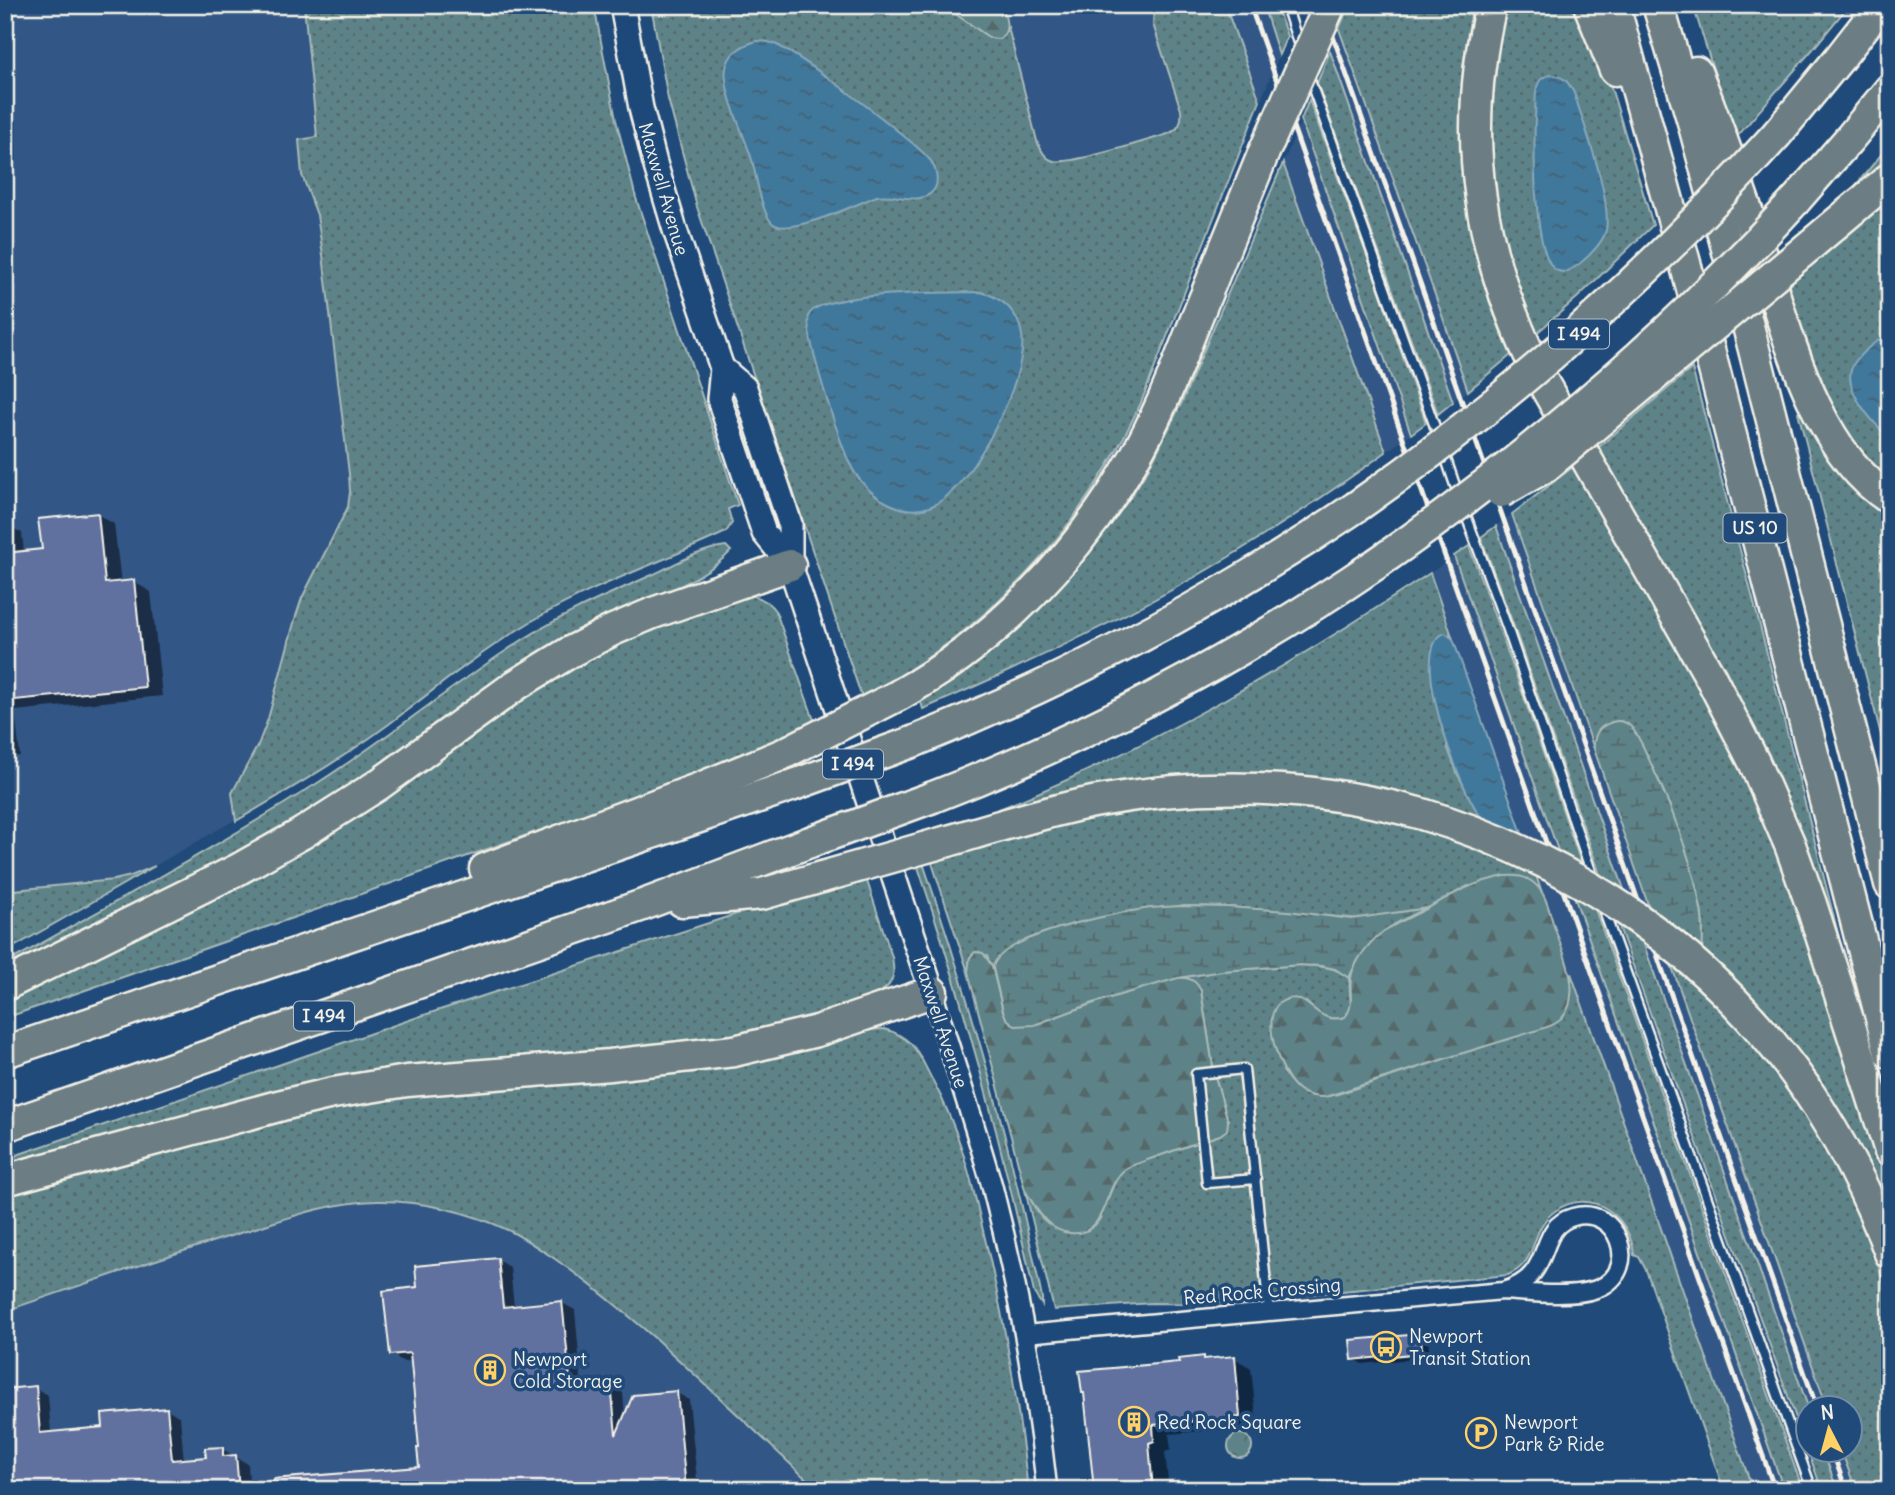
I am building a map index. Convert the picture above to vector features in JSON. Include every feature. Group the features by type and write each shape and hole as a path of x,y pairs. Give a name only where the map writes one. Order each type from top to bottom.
{"highway":[{"path":"226,976 486,868 667,801 781,755 899,695 953,661 1011,614 1056,568 1099,513 1132,460 1163,400 1264,152 1316,5"},
{"path":"1264,152 1330,5"},
{"path":"1491,5 1479,74 1476,144 1485,221 1505,299 1541,379 1704,666 1754,762 1790,845 1811,904 1890,1151"},
{"path":"1589,5 1669,204"},
{"name":"US 10","path":"1614,5 1709,350 1890,1053"},
{"name":"US 10","path":"1658,5 1693,122 1748,326 1890,884"},
{"path":"1668,5 1717,124 1815,406 1845,457 1868,482 1890,499"},
{"name":"I 494","path":"5,1052 791,786 915,741 1045,686 1149,633 1232,586 1356,507 1452,438 1575,337 1667,250 1777,134 1881,5"},
{"name":"I 494","path":"5,1126 643,905 933,797 1050,748 1160,694 1292,619 1376,564 1546,438 1613,381 1705,295 1795,201 1890,89"},
{"path":"1376,564 1545,467 1890,178"},
{"path":"5,985 237,870 301,834 379,785 516,685 570,652 653,613 790,565"},
{"path":"643,905 762,894 1092,802 1144,794 1195,789 1311,793 1351,798 1422,814 1483,834 1568,874 1632,913 1671,942 1727,993 1768,1038 1805,1087 1849,1160 1874,1211 1890,1253"},
{"path":"5,1181 332,1093 425,1079 622,1064 734,1051 817,1031 932,992"}],"main road":[{"name":"Maxwell Avenue","path":"622,5 641,108 655,163 722,368 719,399 764,533 790,565 932,992"}],"street":[{"name":"Maxwell Avenue","path":"932,992 987,1171 1011,1265 1025,1334 1047,1490"},
{"name":"Red Rock Crossing","path":"1025,1334 1503,1291 1551,1294 1590,1291 1609,1281 1619,1266 1622,1256 1620,1242 1614,1232 1600,1220 1587,1216 1571,1217 1552,1233 1541,1261 1529,1278 1503,1291"}],"lane":[{"path":"1286,5 1314,94 1812,1490"},
{"path":"1256,1179 1207,1183 1196,1073 1244,1069 1256,1179 1269,1312"}],"shaded area":[{"path":"5,5 594,5 616,120 636,198 738,505 728,509 731,524 726,532 595,588 532,621 308,778 5,952"},
{"path":"651,5 1263,5 1279,55 1239,156 708,242 681,151"},
{"path":"1339,29 1468,391 1453,402 1330,51"},
{"path":"1301,120 1411,434 1386,452 1283,163"},
{"path":"1512,514 1651,913 1626,895 1496,526"},
{"path":"1454,556 1560,856 1524,839 1430,573"},
{"path":"1536,876 1574,896 1784,1490 1753,1490"},
{"path":"1643,942 1671,964 1822,1394 1803,1394"},
{"path":"917,1052 954,1125 977,1203 1008,1347 1028,1490 5,1490 5,1226"},
{"path":"1828,1464 1846,1464 1856,1490 1837,1490"}],"green space":[{"path":"304,5 594,5 616,120 636,198 738,505 728,509 732,523 726,532 604,585 532,621 467,664 365,741 236,821 232,793 258,745 268,719 302,598 348,507 350,492 317,215 302,175 299,140 317,137"},
{"path":"651,5 943,5 990,38 999,39 1008,27 1037,141 1046,156 1054,161 1075,160 1106,152 1167,134 1178,128 1181,110 1153,24 1154,5 1225,5 1260,101 1140,405 1088,496 1058,537 1025,575 989,610 950,642 862,698 697,207 668,99"},
{"path":"943,5 1002,5 1007,23 1005,32 999,39 990,38"},
{"path":"1263,5 1276,5 1287,36 1279,55"},
{"path":"1349,5 1473,5 1461,94 1464,183 1480,271 1511,355 1468,391 1339,29"},
{"path":"1507,5 1581,5 1606,71 1653,225 1532,337 1521,311 1490,188 1491,73"},
{"path":"1693,5 1849,5 1735,139"},
{"path":"1330,51 1453,402 1438,414 1317,83"},
{"path":"1309,100 1426,423 1411,434 1301,120"},
{"path":"1890,144 1890,165 1858,189 1855,186"},
{"path":"1283,163 1386,452 1292,517 1195,577 1061,647 923,709 920,699 989,651 1038,610 1075,570 1130,498 1149,468 1182,402"},
{"path":"1890,197 1890,484 1870,464 1838,418 1813,367 1783,289"},
{"path":"1692,368 1839,937 1833,939 1594,451"},
{"path":"1804,409 1890,513 1890,770 1798,412"},
{"path":"1573,467 1719,720 1762,810 1846,1043 1890,1177 1890,1217 1702,954 1703,924 1691,870 1671,809 1636,734 1621,721 1611,722 1594,741 1594,749 1512,514"},
{"path":"1496,526 1626,895 1602,880 1481,537"},
{"path":"726,546 731,551 706,571 658,597 314,809 227,859 5,972 5,964 201,854 316,784 483,666 542,628 688,558"},
{"path":"1469,546 1583,869 1560,856 1454,556"},
{"path":"1430,573 1453,639 1450,635 1447,746 1458,775 1486,823 1370,790 994,817 992,812 1050,788 1217,704"},
{"path":"748,595 764,600 776,612 815,723 755,750 586,814 5,1018 5,997 498,714 571,667 652,628"},
{"path":"1617,721 1628,724 1640,740 1681,836 1701,910 1702,954 1651,913 1594,749 1599,730"},
{"path":"1289,802 1379,819 1459,843 1536,876 1542,892 1538,886 1468,886 1428,908 1360,919 1228,907 1181,906 1146,909 1073,924 1024,941 993,968 994,975 987,956 979,952 970,957 968,972 931,860 1051,824 1146,805"},
{"path":"923,863 990,1079 1018,1188 1042,1305 1034,1293 996,1131 967,1023 917,864"},
{"path":"155,866 5,952 5,891 114,880"},
{"path":"1505,876 1518,876 1529,880 1540,889 1546,900 1570,974 1571,997 1560,1020 1551,1026 1325,1097 1311,1096 1299,1090 1285,1073 1279,1060 1272,1033 1274,1009 1290,998 1305,1002 1326,1017 1345,1017 1349,1012 1353,970 1376,936 1466,888"},
{"path":"866,878 892,957 893,977 881,992 831,1012 748,1033 634,1049 5,1170 5,1159 421,1016 752,909"},
{"path":"1574,896 1595,909 1803,1490 1784,1490"},
{"path":"1181,906 1288,911 1351,919 1428,908 1380,934 1363,952 1349,978 1335,969 1321,966 1222,971 1178,978 1096,1002 1034,1025 1015,1026 1006,1018 993,968 999,956 1014,946 1059,928 1109,915"},
{"path":"1618,924 1643,942 1803,1394 1794,1394 1794,1412"},
{"path":"975,952 983,953 992,966 1003,1011 1034,1025 1161,981 1179,978 1195,982 1201,991 1214,1073 1228,1121 1227,1130 1220,1135 1127,1168 1113,1185 1099,1219 1092,1227 1083,1232 1070,1233 1055,1228 1043,1218 1025,1190 968,972 970,957"},
{"path":"1671,964 1701,990 1755,1048 1803,1112 1842,1182 1868,1239 1883,1282 1891,1318 1890,1490 1856,1490 1846,1464 1864,1464 1864,1394 1822,1394"},
{"path":"1300,965 1333,969 1349,978 1351,1007 1345,1017 1324,1016 1306,1002 1283,1071 1300,1091 1321,1097 1338,1094 1552,1025 1566,1009 1571,973 1753,1490 1724,1490 1646,1270 1639,1257 1634,1255 1631,1241 1617,1217 1595,1204 1569,1204 1555,1211 1541,1227 1525,1262 1508,1275 1209,1304 1152,1303 1054,1310 1025,1190 1048,1223 1063,1231 1079,1233 1093,1227 1099,1220 1115,1182 1127,1168 1220,1135 1228,1121 1214,1073 1201,990 1188,978 1178,978 1222,971"},
{"path":"884,1029 902,1037 918,1052 942,1098 962,1150 1003,1321 1028,1490 818,1490 608,1298 533,1244 510,1231 478,1218 427,1205 376,1201 323,1208 179,1252 5,1311 5,1193 312,1110 415,1093 506,1089 708,1071 801,1051 868,1030"},
{"path":"1240,1434 1249,1437 1252,1446 1249,1455 1240,1458 1231,1455 1228,1446 1231,1437"},
{"path":"1813,1464 1828,1464 1837,1490 1822,1490"}],"water":[{"path":"757,41 775,44 803,60 916,146 931,161 934,168 937,180 933,191 927,196 914,199 877,196 796,225 784,227 770,221 727,89 726,78 726,68 733,53"},
{"path":"1550,75 1565,80 1574,93 1596,162 1607,216 1604,236 1595,249 1583,261 1565,272 1554,269 1545,252 1536,193 1536,91 1540,80"},
{"path":"981,292 1003,302 1013,312 1022,335 1022,354 1016,377 996,428 966,475 936,504 911,510 886,502 865,485 850,464 816,361 808,322 810,313 821,306 863,297"},
{"path":"1890,333 1890,438 1861,405 1851,384 1850,374 1860,355"},
{"path":"1445,633 1453,639 1524,839 1485,822 1463,785 1451,756 1434,693 1431,665 1434,644"}],"building":[{"path":"98,513 105,583 134,580 145,687 5,701 5,553 42,549 38,519"},
{"name":"Newport Cold Storage","path":"498,1258 503,1307 562,1301 571,1388 611,1384 616,1435 633,1395 677,1391 686,1490 273,1490 273,1479 419,1467 410,1353 390,1355 383,1291 417,1287 415,1266"},
{"name":"Newport Transit Station","path":"1421,1334 1422,1353 1352,1360 1350,1340"},
{"name":"Red Rock Square","path":"1204,1356 1204,1359 1235,1356 1240,1417 1153,1425 1154,1441 1149,1443 1153,1490 1094,1490 1084,1393 1079,1371 1179,1362 1178,1359"},
{"path":"36,1386 40,1433 103,1427 102,1414 167,1408 172,1460 206,1457 205,1448 223,1447 223,1456 236,1455 239,1490 5,1490 5,1389"}],"railway":[{"path":"1250,5 1775,1490"},
{"path":"1322,5 1812,1394"},
{"path":"1837,1464 1846,1490"}],"place":[{"name":"Newport Transit Station","path":"1386,1347"},
{"name":"Newport Cold Storage","path":"490,1370"},
{"name":"Red Rock Square","path":"1134,1422"},
{"name":"Newport Park & Ride","path":"1481,1433"}]}
